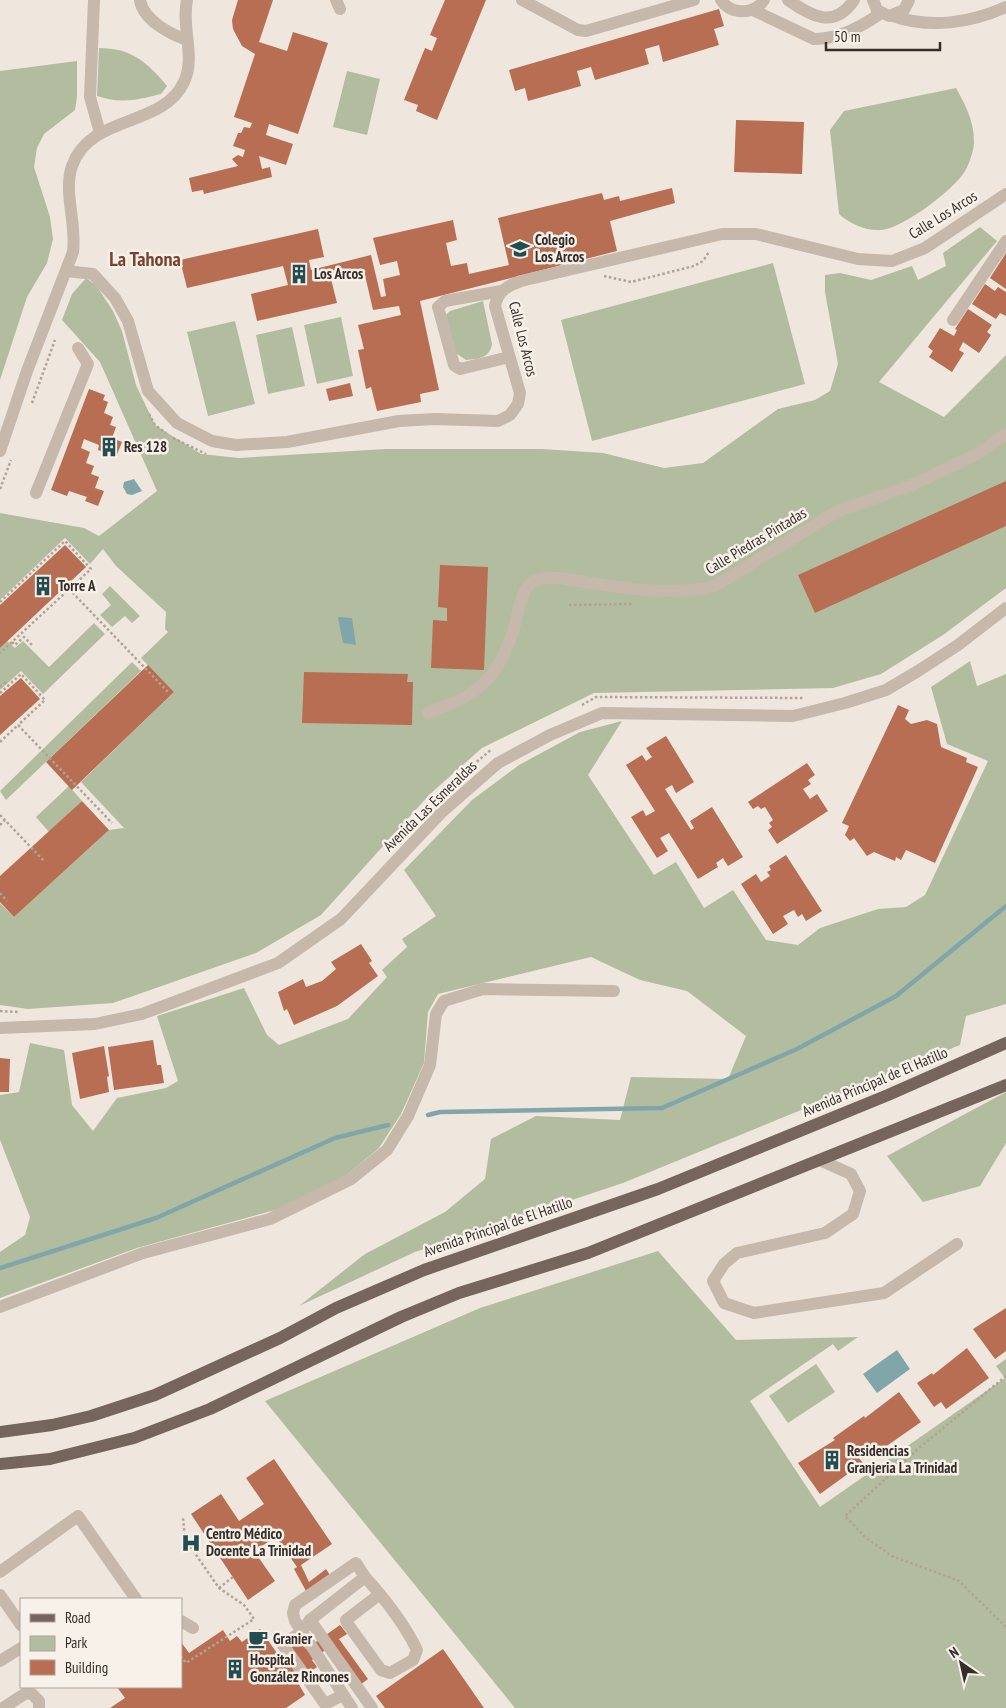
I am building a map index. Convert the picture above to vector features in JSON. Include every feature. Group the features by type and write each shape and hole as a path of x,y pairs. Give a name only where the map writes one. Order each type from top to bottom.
{"main road":[{"name":"Avenida Principal de El Hatillo","path":"0,1432 52,1425 91,1416 155,1395 280,1338 336,1308 424,1270 658,1190 888,1095 1006,1043"},
{"path":"0,1464 50,1459 134,1438 210,1409 401,1318 459,1293 588,1253 1006,1084"}],"street":[{"path":"94,0 90,97 100,133"},
{"path":"140,0 141,7 156,24 175,36 187,40"},
{"path":"0,451 27,371 73,252 75,238 70,184 71,168 78,152 100,133 160,107 172,99 183,85 189,70 187,0"},
{"path":"522,0 578,30 586,31 694,0"},
{"path":"721,0 725,6 738,12 753,10 814,39 825,39 862,26 887,14 904,10 909,0"},
{"path":"753,10 764,0"},
{"path":"788,0 806,13 826,18 846,12 854,0"},
{"path":"871,0 887,14 928,25 990,14 1006,7"},
{"name":"Calle Los Arcos","path":"66,270 93,274 104,284 128,321 148,391 177,423 212,440 236,445 288,442 399,421 435,419 498,421 510,414 518,404 520,393 495,306 497,297 502,291 521,281 722,234 756,234 858,259 892,261 925,248 1006,194"},
{"path":"953,320 1006,242"},
{"path":"502,291 445,300 438,307 454,365 460,369 509,357"},
{"path":"36,493 88,364 78,348"},
{"name":"Calle Piedras Pintadas","path":"428,713 467,697 486,682 502,658 513,634 524,592 531,583 542,578 559,578 663,592 694,591 715,586 838,511 910,486 977,454 1006,434"},
{"name":"Avenida Las Esmeraldas","path":"0,1028 95,1024 142,1014 278,963 341,919 442,812 498,763 550,735 602,713 793,716 845,704 886,690 918,671 958,645 1006,608"},
{"path":"0,1307 143,1253 270,1219 351,1179 387,1150 408,1116 430,1065 436,1014 444,1001 483,988 614,991"},
{"path":"822,1160 851,1174 860,1191 853,1214 825,1233 737,1253 724,1264 713,1281 724,1303 754,1313 884,1293 957,1244"},
{"path":"0,1572 78,1516 135,1598"},
{"path":"352,1708 295,1621 293,1613 295,1605 356,1563 409,1634 416,1650 426,1661"},
{"path":"343,1695 325,1704 283,1645 302,1631 310,1620 366,1577"},
{"path":"380,1594 348,1616 347,1624 381,1670 390,1673 402,1667 413,1660 416,1650"},
{"path":"0,1595 20,1624"},
{"path":"310,1620 372,1708"},
{"path":"182,1622 193,1628"},
{"path":"0,1661 20,1649"},
{"path":"3,1708 26,1693 32,1694 40,1701 39,1708"}],"path":[{"path":"604,276 631,282 694,266 703,261 710,251"},
{"path":"30,410 58,334"},
{"path":"147,411 155,425 178,441 201,454 211,455"},
{"path":"0,488 13,454"},
{"path":"0,602 65,541 91,569 0,653"},
{"path":"69,589 169,693"},
{"path":"12,642 15,645 24,637 33,646"},
{"path":"0,693 21,674 45,700 0,742"},
{"path":"0,687 5,683 8,686"},
{"path":"579,707 596,697 811,698"},
{"path":"18,725 112,823"},
{"path":"468,769 488,751 496,747"},
{"path":"0,815 44,861"},
{"path":"0,825 5,820"},
{"path":"0,893 7,901"},
{"path":"0,1011 26,1013"},
{"path":"1006,1376 918,1449 845,1516 866,1538 892,1556 959,1581 1006,1627"},
{"path":"182,1657 186,1663 254,1619 244,1604 219,1588 185,1539 183,1518"},
{"path":"219,1588 233,1577"}],"green space":[{"path":"99,48 120,51 137,58 145,63 167,86 161,94 137,99 114,100 97,96"},
{"path":"77,61 75,110 44,134 37,148 34,167 50,217 53,239 47,263 27,297 0,380 0,71"},
{"path":"347,71 380,79 367,135 333,127"},
{"path":"956,88 971,120 974,142 970,161 965,171 951,188 914,216 890,228 875,230 864,228 853,224 839,214 830,130 844,111"},
{"path":"980,227 997,241 879,382 944,417 1006,355 1006,588 943,635 881,674 833,688 594,693 482,748 430,794 321,915 256,953 113,1003 28,1009 0,1005 0,903 14,917 109,830 124,828 81,782 174,692 141,658 168,632 165,629 166,612 116,566 103,549 90,564 65,538 0,600 0,513 84,528 99,536 157,491 100,362 62,320 72,294 86,278 96,285 113,311 122,331 136,385 155,425 201,454 239,458 385,449 542,449 603,453 664,468 703,463 778,409 815,400 830,391 838,364 825,292 825,275 840,273 871,280 912,266 918,280 946,266 943,253"},
{"path":"773,263 805,384 592,441 561,320"},
{"path":"483,301 492,344 491,349 483,357 466,360 456,353 446,315 450,311"},
{"path":"341,317 353,376 317,384 304,325"},
{"path":"235,321 255,404 208,416 187,332"},
{"path":"292,327 305,386 268,394 256,335"},
{"path":"110,586 140,616 132,623 125,616 112,627 100,615 111,605 102,594"},
{"path":"94,623 105,634 43,694 21,671 0,690 0,648 7,641 15,648 23,641 49,667"},
{"path":"970,661 977,686 1006,674 1006,1004 966,1016 960,1045 623,1183 415,1252 299,1306 365,1254 445,1212 485,1179 491,1139 536,1116 620,1120 631,1077 728,1079 746,1036 687,991 640,980 591,957 438,994 428,1012 424,1063 401,1114 379,1148 343,1178 275,1210 137,1248 0,1298 0,1252 25,1235 30,1217 0,1140 0,1095 19,1092 30,1043 64,1050 72,1105 93,1131 117,1098 166,1088 178,1081 157,1016 244,988 267,1035 279,1045 348,1019 387,977 382,970 407,947 402,939 436,916 404,870 472,800 519,765 580,732 622,721 588,775 654,875 676,862 704,908 733,890 766,940 798,945 820,928 878,909 906,907 925,895 988,761 947,744 931,687"},
{"path":"132,662 141,671 6,800 0,791"},
{"path":"69,786 82,801 49,832 36,817"},
{"path":"1006,1092 1006,1143 980,1186 923,1202 887,1156"},
{"path":"658,1251 736,1340 858,1337 838,1351 833,1344 750,1401 820,1507 1005,1378 996,1366 1006,1359 1006,1708 515,1708 265,1401 480,1308"},
{"path":"816,1364 835,1392 788,1423 769,1396"}],"water":[{"path":"134,479 142,491 132,495 127,494 123,487 124,482"},
{"path":"338,617 352,618 356,645 343,643"},
{"path":"897,1350 910,1369 877,1393 863,1374"}],"building":[{"path":"238,0 273,0 259,42 287,51 293,32 328,43 298,134 269,124 266,135 293,144 286,165 259,156 262,169 270,167 272,177 204,194 203,190 192,192 189,178 238,166 232,159 238,155 243,157 245,150 233,146 238,133 241,133 244,127 250,128 252,123 234,117 255,54 242,46 233,29 232,20"},
{"path":"445,0 486,0 437,120 416,111 418,105 404,100 425,48 432,51 437,38 430,35"},
{"path":"719,9 724,26 714,29 719,45 663,62 659,45 645,49 649,64 595,80 591,67 577,71 581,86 528,101 525,88 515,91 509,70"},
{"path":"736,120 804,122 802,174 734,172"},
{"path":"672,188 675,203 610,221 617,251 420,301 439,390 420,394 421,402 377,411 371,387 366,389 358,350 364,349 358,325 401,315 399,306 373,310 364,271 331,279 337,303 257,321 251,294 288,285 283,266 187,288 180,260 318,229 324,257 309,260 311,270 371,255 381,297 386,296 383,279 400,275 397,261 380,265 373,238 453,220 457,240 446,243 451,266 467,263 469,274 509,265 498,218 602,193 604,200 619,196 620,201"},
{"path":"1006,253 1006,289 990,278"},
{"path":"985,284 995,291 998,287 1006,292 1006,316 1000,313 996,319 972,304"},
{"path":"968,309 992,325 987,332 991,335 979,353 963,342 959,350 964,353 952,372 929,357 933,351 928,347 940,328 954,336 957,330 955,329"},
{"path":"350,383 353,396 329,401 326,389"},
{"name":"Res 128","path":"89,389 105,395 103,400 108,402 104,413 113,417 110,425 116,427 112,438 122,442 116,457 98,450 99,445 84,439 81,448 90,452 86,463 94,466 91,474 99,477 95,488 104,491 98,506 85,501 87,497 69,491 67,496 51,490"},
{"path":"1006,481 1006,526 815,613 798,575"},
{"name":"Torre A","path":"65,545 86,567 0,648 0,605"},
{"path":"440,565 488,567 484,670 431,668 433,620 447,621 447,608 438,607"},
{"path":"148,665 174,692 72,790 46,762"},
{"path":"304,672 408,674 407,682 413,682 412,725 302,723"},
{"path":"21,678 40,699 0,735 0,696"},
{"path":"898,705 909,710 905,719 911,724 927,720 937,724 941,747 967,758 966,762 978,767 935,863 906,850 901,860 896,857 895,861 874,852 867,856 854,838 850,841 845,835 849,826 842,823"},
{"path":"666,736 694,782 676,793 672,785 665,789 691,830 694,828 690,821 712,807 743,857 728,866 723,858 716,863 718,867 698,879 669,833 660,838 668,851 657,858 631,817 643,810 646,816 655,811 626,765 642,755 646,761 652,757 646,748"},
{"path":"807,763 815,775 808,780 811,784 803,789 810,799 817,794 828,811 777,844 768,830 772,827 769,823 773,820 765,807 761,809 758,806 753,809 748,802"},
{"path":"82,801 109,830 14,917 0,902 0,876"},
{"path":"786,855 822,911 806,921 802,914 798,917 794,910 783,916 788,924 773,934 741,884 756,874 761,882 770,876 767,872 771,870 769,866"},
{"path":"361,944 372,961 369,963 378,976 337,1006 294,1025 287,1009 284,1011 278,992 303,979 306,987 322,981 336,969 331,962"},
{"path":"153,1040 157,1065 161,1065 164,1083 114,1090 108,1047"},
{"path":"104,1046 109,1076 107,1077 109,1092 80,1099 72,1053"},
{"path":"0,1058 10,1059 9,1092 0,1092"},
{"path":"1006,1308 1006,1351 995,1359 973,1329"},
{"name":"Residencias Granjeria La Trinidad","path":"967,1348 989,1378 946,1409 941,1402 934,1407 917,1383 932,1373 933,1375"},
{"path":"899,1392 921,1422 878,1452 873,1446 858,1457 863,1463 820,1494 798,1463 835,1440 833,1438 864,1416 865,1418"},
{"path":"274,1459 332,1544 301,1565 309,1582 326,1569 335,1583 311,1600 294,1569 297,1567 276,1537 254,1551 275,1581 248,1600 191,1514 221,1494 239,1521 264,1504 246,1478"},
{"name":"Hospital González Rincones","path":"340,1625 347,1634 339,1639 368,1679 360,1685 332,1645 312,1660 317,1667 297,1681 305,1695 286,1708 110,1708 125,1698 118,1688 182,1688 182,1643 189,1653 223,1630 230,1641 237,1636 242,1642 260,1629 279,1656 300,1641 306,1649"},
{"path":"443,1649 484,1708 385,1708 376,1696"}],"waterway":[{"path":"428,1115 440,1112 662,1108 797,1049 896,996 1006,906"},
{"path":"0,1268 156,1218 335,1138 388,1125"}],"place":[{"name":"Colegio Los Arcos","path":"520,249"},
{"name":"Los Arcos","path":"299,274"},
{"name":"Res 128","path":"109,447"},
{"name":"Torre A","path":"43,586"},
{"name":"Residencias Granjeria La Trinidad","path":"832,1460"},
{"name":"Centro Médico Docente La Trinidad","path":"191,1543"},
{"name":"Granier","path":"258,1639"},
{"name":"Hospital González Rincones","path":"235,1669"}],"district":[{"name":"La Tahona","path":"145,259"}]}
